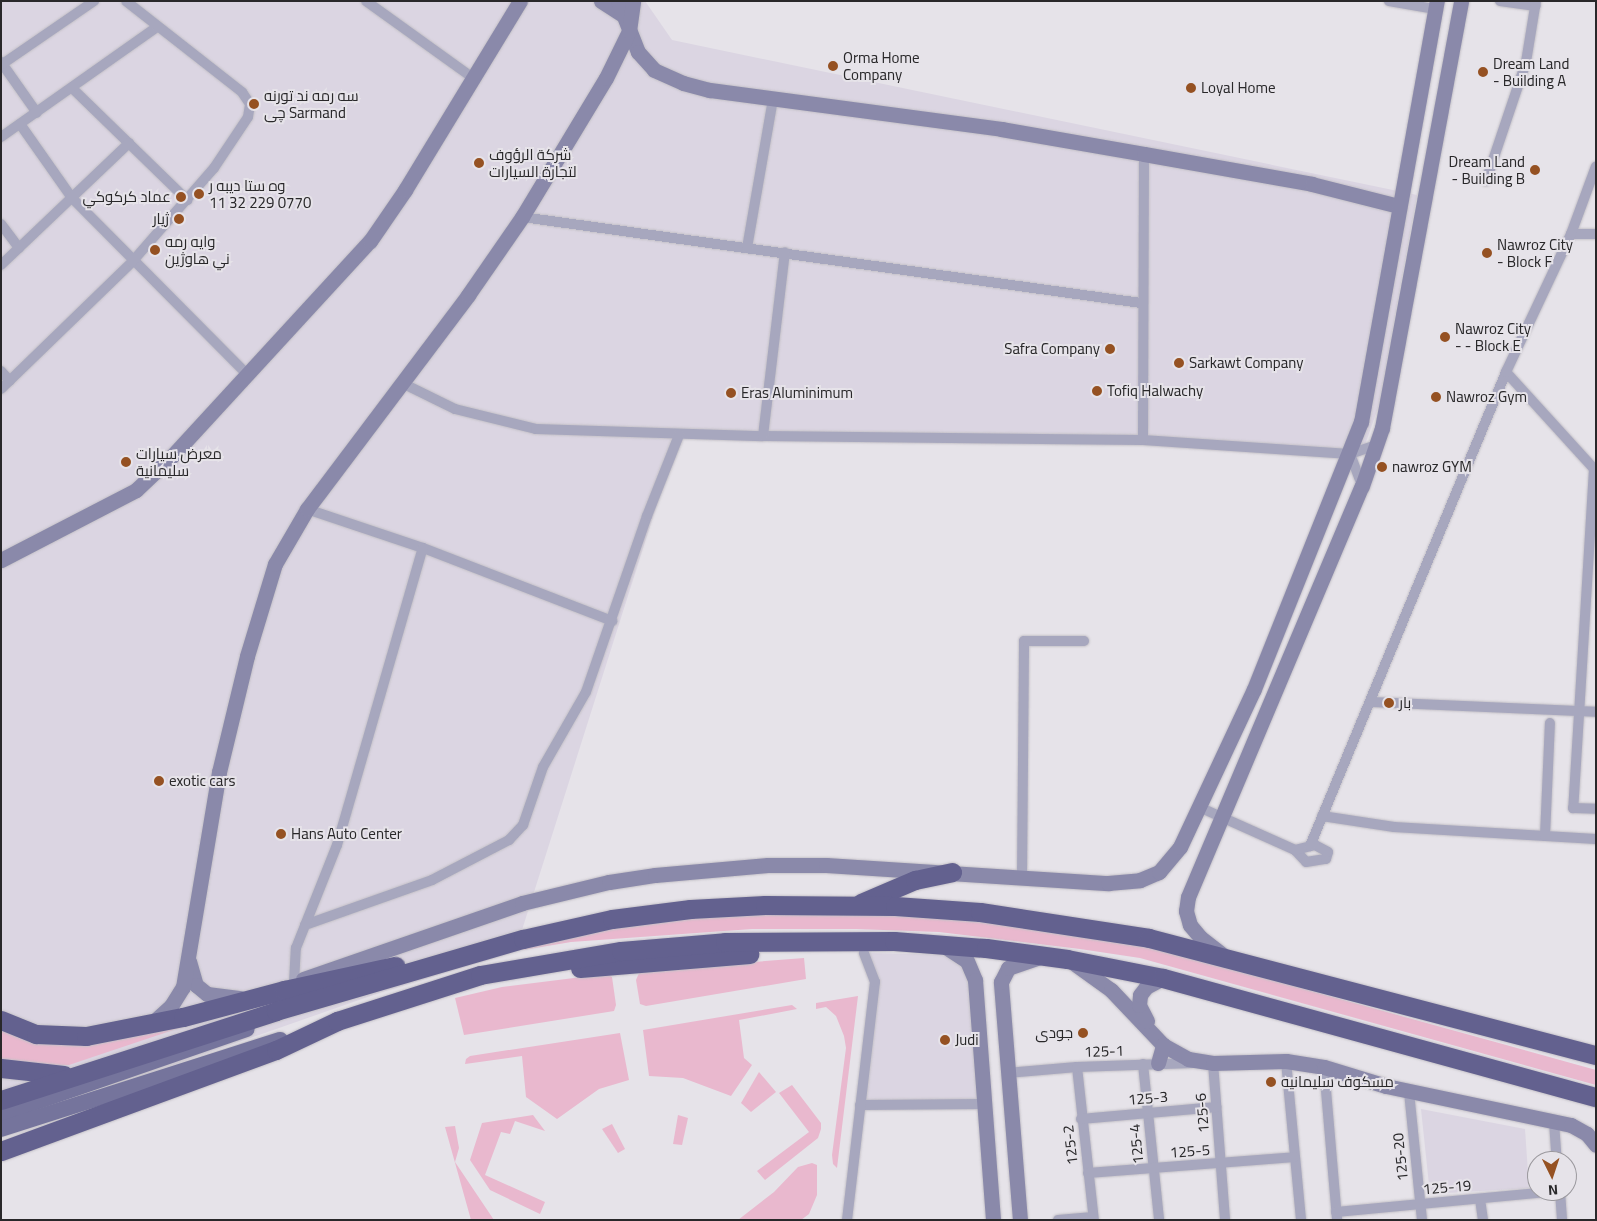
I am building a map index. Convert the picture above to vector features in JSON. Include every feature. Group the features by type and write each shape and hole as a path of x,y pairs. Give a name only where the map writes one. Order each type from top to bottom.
{"highway":[{"path":"847,906 915,880 952,872"},
{"path":"1,1020 36,1034 68,1037 151,1024 254,998 612,919 690,909 847,906 970,912 1062,923 1224,956 1596,1055"},
{"path":"10,1111 78,1075 276,1012 382,982 523,938"},
{"path":"1,1151 276,1050 337,1022 480,975 524,965 657,946 725,942 849,939 940,944 1067,959 1162,978 1596,1097"},
{"path":"524,965 579,968 728,954 864,953 960,955 1010,951"},
{"path":"1,1068 24,1073 78,1075"},
{"path":"1,1144 32,1140"},
{"path":"1,1162 32,1140"}],"main road":[{"path":"1,1129 10,1111 382,982"},
{"path":"10,1111 337,1022"}],"street":[{"path":"37,113 2,64 94,1"},
{"path":"1,389 132,262 187,200 234,142 248,117 250,104 242,92 126,1"},
{"path":"366,1 469,75"},
{"path":"469,75 510,1"},
{"path":"1,560 93,511 133,486 174,449 367,239 469,75 520,1"},
{"path":"601,1 619,8 638,52 662,76 710,90 1001,129 1312,184 1398,206"},
{"path":"151,1024 171,1006 183,987 189,961 219,772 270,576 285,544 307,509 402,383 522,217 597,96 629,31 633,1"},
{"path":"189,961 196,985 206,994 254,998 522,903 608,882 768,865 952,872 1108,883 1140,880 1159,872 1180,847 1254,689 1337,488 1361,422 1373,370 1398,206 1436,5 1389,1"},
{"path":"1224,956 1195,932 1186,911 1193,882 1223,818 1359,492 1382,428 1462,1"},
{"path":"1486,181 1526,62 1536,4 1500,1"},
{"path":"1,137 157,27"},
{"path":"72,88 187,200"},
{"path":"747,248 773,98"},
{"path":"20,124 72,198 132,262 244,371"},
{"path":"1,265 129,143"},
{"path":"1143,440 1141,303 1144,154"},
{"path":"1310,846 1506,372 1572,234 1596,166"},
{"path":"522,217 785,252 1141,303"},
{"path":"1,224 19,248"},
{"path":"1572,234 1596,234"},
{"path":"763,436 785,252"},
{"path":"1,371 10,381"},
{"path":"1506,372 1595,470 1573,808 1596,809"},
{"path":"402,383 455,409 518,427 679,435 1143,440 1350,454 1376,445"},
{"path":"1361,422 1370,429 1382,428"},
{"path":"305,925 432,880 509,840 524,825 543,767 586,692 647,516 679,435"},
{"path":"1350,454 1359,492"},
{"path":"1337,488 1359,492"},
{"path":"307,509 423,548 612,621"},
{"path":"1,553 93,511"},
{"path":"294,983 296,948 337,845 423,548"},
{"path":"1022,877 1024,641 1084,641"},
{"path":"1371,702 1596,712"},
{"path":"1545,836 1550,723"},
{"path":"1198,807 1295,850 1309,863 1327,856 1317,845 1295,850"},
{"path":"1322,816 1394,826 1596,839"},
{"path":"940,944 960,955 974,972 993,1220"},
{"path":"847,1220 875,982 864,953"},
{"path":"1022,1218 1008,1074 1003,976 1010,967 1044,956"},
{"path":"1067,959 1111,990 1158,1039 1175,1053 1207,1063 1286,1061 1324,1067 1408,1092 1554,1122 1583,1130 1596,1145"},
{"path":"1150,1064 1158,1039 1139,1000 1146,987 1162,978"},
{"path":"981,1049 1006,1048"},
{"path":"1286,1061 1301,1220"},
{"name":"125-1","path":"1008,1074 1077,1067 1207,1063"},
{"name":"125-6","path":"1207,1063 1216,1107 1225,1220"},
{"name":"125-4","path":"1150,1064 1148,1113 1159,1220"},
{"name":"125-2","path":"1077,1067 1094,1218"},
{"path":"1324,1067 1337,1216"},
{"name":"125-20","path":"1408,1092 1422,1220"},
{"path":"860,1105 985,1104"},
{"name":"125-3","path":"1082,1119 1216,1107"},
{"path":"1554,1122 1556,1151"},
{"name":"125-5","path":"1088,1173 1294,1157"},
{"name":"125-19","path":"1337,1216 1420,1204 1527,1194"},
{"path":"1480,1199 1483,1220"},
{"path":"1561,1201 1562,1220"},
{"path":"1058,1220 1094,1218"}],"shaded area":[{"path":"1,1 645,1 672,40 1417,195 1379,405 1361,456 1179,443 679,435 515,952 382,992 1,1125"},
{"path":"748,913 903,916 1002,924 1138,943 1596,1070 1596,1085 1140,958 1080,949 939,932 856,929 752,929 571,942 523,950 521,946 617,925"},
{"path":"867,953 960,955 967,961 985,1104 860,1105 875,982"},
{"path":"804,958 806,979 646,1006 640,1004 636,980 640,971"},
{"path":"606,974 612,977 616,1005 614,1011 464,1035 455,998 502,987"},
{"path":"858,996 837,1168 833,1164 832,1155 846,1048 844,1036 836,1016 826,1007 816,1009 816,1003"},
{"path":"792,1005 797,1009 739,1020 744,1058 752,1065 731,1096 683,1078 649,1076 643,1030"},
{"path":"218,1015 69,1065 33,1065 1,1059 1,1030 16,1035"},
{"path":"620,1033 629,1080 599,1089 557,1119 526,1097 522,1056 465,1064 466,1059 470,1056"},
{"path":"759,1072 776,1092 751,1112 741,1103"},
{"path":"792,1085 821,1123 821,1129 818,1138 765,1180 757,1171 809,1132 779,1093"},
{"path":"1421,1109 1525,1129 1527,1188 1430,1194"},
{"path":"533,1115 545,1131 515,1121 510,1134 501,1132 485,1175 545,1202 540,1214 490,1190 470,1160 482,1123"},
{"path":"678,1115 688,1118 682,1145 673,1144"},
{"path":"612,1124 625,1149 618,1153 602,1129"},
{"path":"455,1126 459,1148 455,1162 494,1220 471,1220 445,1127"},
{"path":"812,1163 817,1165 817,1195 809,1214 801,1220 738,1220 774,1192 798,1167"}],"place":[{"name":"Orma Home Company","path":"833,66"},
{"name":"Dream Land - Building A","path":"1483,72"},
{"name":"Loyal Home","path":"1191,88"},
{"name":"سه رمه ند تورنه چی Sarmand","path":"254,104"},
{"name":"شركة الرؤوف لتجارة السيارات","path":"479,163"},
{"name":"Dream Land - Building B","path":"1535,170"},
{"name":"وه ستا دیبه ر 11 32 229 0770","path":"199,194"},
{"name":"عماد كركوكي","path":"181,197"},
{"name":"ژیار","path":"179,219"},
{"name":"وايه رمه ني هاوژين","path":"155,250"},
{"name":"Nawroz City - Block F","path":"1487,253"},
{"name":"Nawroz City - - Block E","path":"1445,337"},
{"name":"Safra Company","path":"1110,349"},
{"name":"Sarkawt Company","path":"1179,363"},
{"name":"Tofiq Halwachy","path":"1097,391"},
{"name":"Eras Aluminimum","path":"731,393"},
{"name":"Nawroz Gym","path":"1436,397"},
{"name":"معرض سيارات سليمانية","path":"126,462"},
{"name":"nawroz GYM","path":"1382,467"},
{"name":"بار","path":"1389,703"},
{"name":"exotic cars","path":"159,781"},
{"name":"Hans Auto Center","path":"281,834"},
{"name":"جودی","path":"1083,1033"},
{"name":"Judi","path":"945,1040"},
{"name":"مسكوف سليمانيه","path":"1271,1082"}]}
